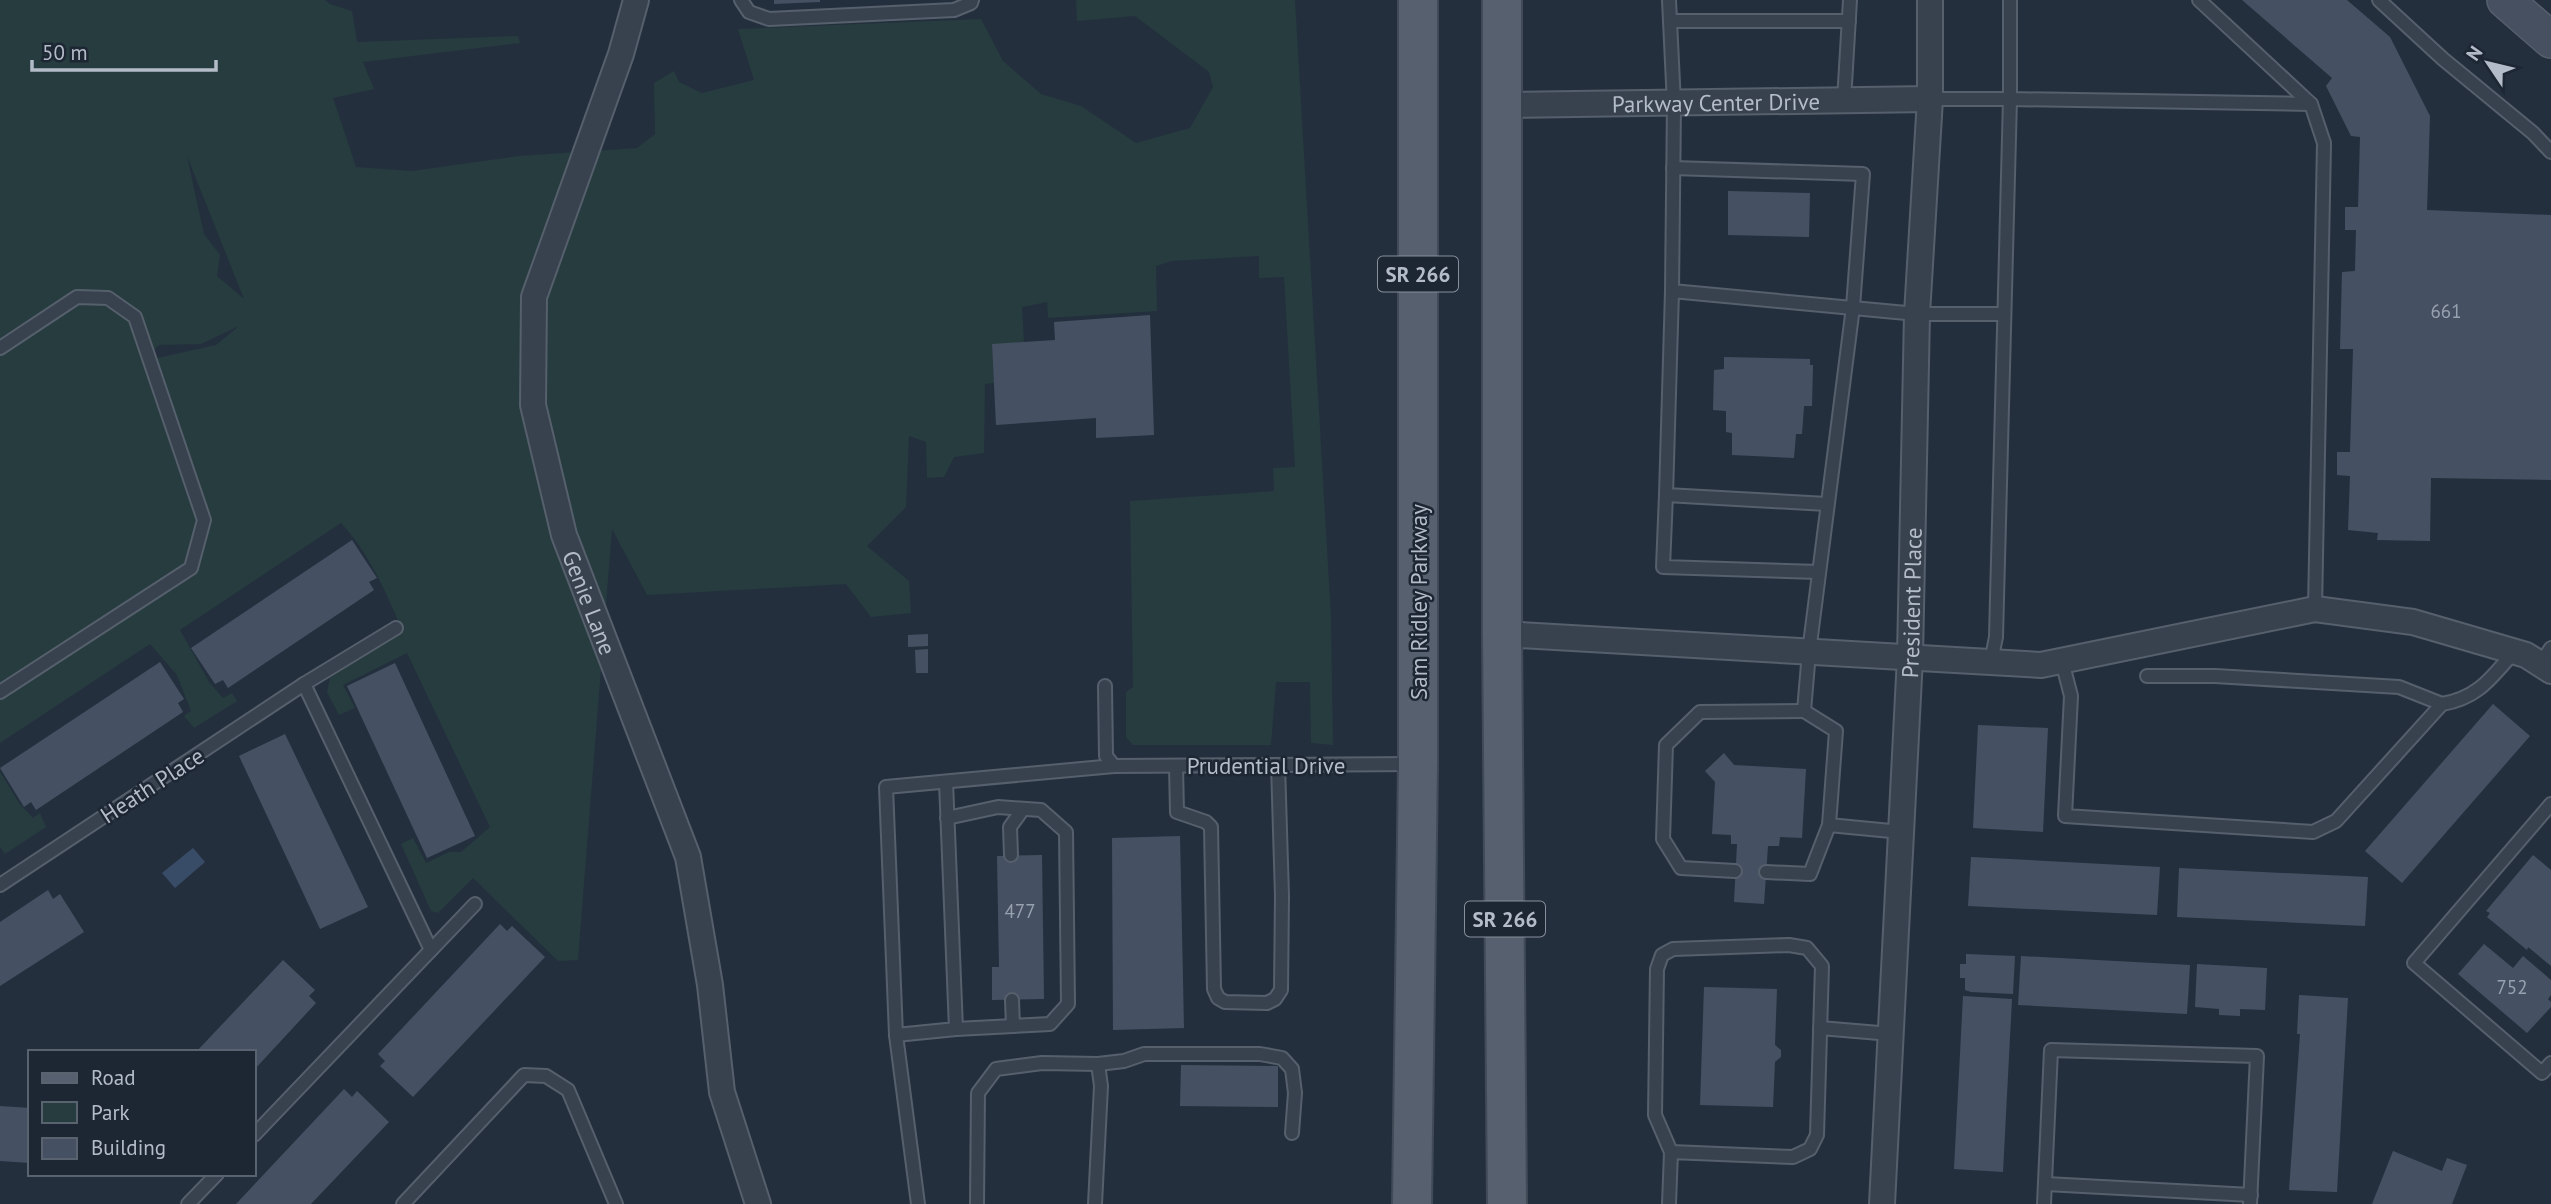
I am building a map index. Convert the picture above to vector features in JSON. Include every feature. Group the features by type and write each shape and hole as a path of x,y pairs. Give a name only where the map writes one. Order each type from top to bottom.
{"main road":[{"name":"Sam Ridley Parkway","path":"1412,1204 1418,764 1418,0"},
{"name":"SR 266","path":"1502,0 1502,634 1507,1204"}],"street":[{"name":"Genie Lane","path":"636,0 621,54 534,297 533,405 564,535 688,857 710,985 722,1093 758,1204"},
{"name":"President Place","path":"1882,1204 1910,657 1917,314 1930,100 1930,0"},
{"path":"2505,0 2551,40"},
{"name":"Parkway Center Drive","path":"1502,105 1930,100"},
{"path":"1502,634 2041,665 2315,609 2413,622 2547,661"}],"lane":[{"path":"741,0 749,12 769,19 954,10 971,3 972,0"},
{"path":"1669,0 1674,104 1672,291 1663,567 1819,572"},
{"path":"1844,101 1850,0"},
{"path":"1991,662 1996,637 2010,99 2010,0"},
{"path":"2199,0 2311,104 2324,143 2315,609"},
{"path":"2379,0 2551,152"},
{"path":"1670,21 1849,21"},
{"path":"1930,100 2311,104"},
{"path":"1673,168 1863,174 1853,307 1809,652 1804,711"},
{"path":"1672,291 1917,314 2004,314"},
{"path":"0,348 77,297 108,298 135,317 204,520 191,568 0,692"},
{"path":"1666,495 1827,504"},
{"name":"Heath Place","path":"0,885 304,684 397,628"},
{"path":"2147,676 2215,676 2399,687 2442,704 2460,701 2478,692 2514,652"},
{"path":"2062,661 2071,696 2065,816 2313,832 2336,821 2442,704"},
{"path":"304,684 431,950"},
{"path":"1105,686 1106,756 1114,766"},
{"path":"1735,871 1681,868 1663,839 1665,746 1700,712 1804,711 1836,731 1829,825 1810,874 1766,873"},
{"name":"Prudential Drive","path":"896,1035 886,788 1114,766 1418,764"},
{"path":"1176,766 1177,812 1206,822 1211,827 1214,989 1218,998 1225,1002 1267,1003 1275,999 1280,990 1282,896 1278,765"},
{"path":"946,782 956,1029"},
{"path":"2551,804 2414,962 2542,1073 2551,1063"},
{"path":"918,1204 896,1035 1050,1024 1068,1004 1066,832 1041,810 998,807 947,818"},
{"path":"1011,855 1010,827 1023,809"},
{"path":"1829,825 1901,832"},
{"path":"256,1133 475,904"},
{"path":"1669,1204 1671,1152 1655,1115 1657,969 1662,955 1673,949 1789,945 1807,948 1822,966 1816,1135 1810,1149 1793,1157 1671,1152"},
{"path":"1012,1000 1013,1026"},
{"path":"1820,1028 1891,1034"},
{"path":"2044,1204 2051,1050 2257,1056 2250,1199 2046,1184"},
{"path":"976,1204 978,1093 996,1069 1042,1063 1098,1065 1124,1061 1144,1054 1260,1054 1282,1058 1292,1069 1295,1093 1292,1133"},
{"path":"1095,1204 1101,1086 1098,1065"},
{"path":"403,1204 524,1075 546,1076 568,1090 616,1204"},
{"path":"188,1204 214,1176"}],"green space":[{"path":"0,0 325,0 352,11 357,42 518,36 520,43 363,62 374,89 333,98 356,167 412,171 519,156 637,148 655,134 654,83 674,71 679,82 702,93 754,80 738,29 981,19 1003,61 1041,94 1081,106 1136,143 1190,128 1213,87 1209,72 1135,16 1077,21 1076,0 1295,0 1331,617 1333,745 1311,743 1310,682 1276,682 1271,745 1133,745 1126,737 1126,692 1133,687 1130,501 1274,491 1273,468 1295,467 1284,277 1259,278 1259,256 1172,261 1156,266 1157,311 1048,318 1047,302 1022,307 1024,342 992,345 994,383 985,384 984,453 954,457 944,477 927,478 926,442 909,436 906,507 867,546 909,581 911,613 871,617 846,584 647,595 612,529 578,960 558,961 473,878 438,913 431,911 401,844 413,838 426,863 449,852 461,852 490,827 407,653 343,685 355,708 339,715 327,692 330,678 402,629 369,560 341,523 180,630 209,682 223,698 232,693 237,701 194,728 184,716 191,711 177,675 150,644 0,743","holes":["187,156 244,299 217,276 220,255 204,234","239,326 216,345 144,361 159,345 201,344"]},
{"path":"0,772 19,803 33,818 40,813 46,827 5,854 0,847"}],"water":[{"path":"193,848 205,862 175,888 162,873"}],"building":[{"path":"774,0 820,0 820,2 774,4"},
{"path":"2242,0 2347,0 2390,37 2430,116 2427,210 2551,215 2551,480 2431,478 2430,541 2377,540 2378,533 2348,530 2350,476 2337,475 2337,452 2350,452 2353,349 2340,349 2342,272 2355,271 2356,230 2345,230 2345,207 2358,207 2360,137 2351,136 2326,86 2332,78"},
{"path":"1728,191 1810,193 1809,237 1728,235"},
{"path":"1150,315 1154,435 1096,438 1096,418 996,425 992,344 1055,340 1054,322"},
{"path":"1724,357 1810,359 1810,365 1813,365 1812,406 1804,406 1802,434 1796,434 1794,458 1732,455 1732,433 1726,432 1726,411 1713,410 1714,370 1724,369"},
{"path":"352,540 377,578 369,582 374,590 228,688 223,680 215,684 191,648"},
{"path":"928,634 928,646 908,647 908,635"},
{"path":"928,649 928,673 916,673 915,650"},
{"path":"160,662 184,699 178,703 183,712 36,810 31,802 24,807 0,768"},
{"path":"395,663 475,836 427,858 347,686"},
{"path":"2493,704 2530,736 2402,883 2365,851"},
{"path":"1978,725 2048,728 2043,832 1973,828"},
{"path":"285,734 368,907 320,929 239,756"},
{"path":"1724,753 1734,765 1806,769 1802,838 1780,837 1779,846 1768,846 1764,904 1734,902 1737,844 1731,844 1731,835 1712,834 1715,782 1705,771"},
{"path":"1180,836 1184,1028 1113,1030 1112,838"},
{"path":"1042,855 1044,999 992,1000 992,967 999,967 997,856"},
{"path":"2533,855 2551,870 2551,966 2487,917 2490,913 2486,911"},
{"path":"1971,857 2160,867 2157,915 1968,906"},
{"path":"2179,868 2368,877 2365,926 2177,917"},
{"path":"48,890 53,899 60,894 84,932 0,986 0,922"},
{"path":"500,924 507,931 512,926 545,957 413,1097 380,1066 385,1061 378,1054"},
{"path":"2484,944 2513,968 2523,956 2551,980 2551,995 2548,999 2551,1007 2527,1033 2458,974"},
{"path":"1966,954 2015,956 2013,994 1965,990 1965,978 1960,978 1960,964 1966,964"},
{"path":"2021,956 2190,965 2187,1014 2018,1005"},
{"path":"283,960 315,990 309,996 316,1003 256,1068 256,1050 198,1050"},
{"path":"2197,964 2267,968 2265,1010 2240,1009 2240,1016 2219,1015 2219,1009 2195,1007"},
{"path":"1704,987 1777,989 1775,1045 1781,1050 1781,1057 1775,1062 1773,1107 1700,1105"},
{"path":"2299,995 2348,998 2337,1192 2289,1190 2300,1034 2297,1034"},
{"path":"1963,996 2012,999 2003,1172 1954,1169"},
{"path":"1181,1065 1278,1066 1278,1107 1180,1106"},
{"path":"344,1089 352,1097 357,1091 389,1122 311,1204 236,1204"},
{"path":"0,1106 28,1108 28,1163 0,1161"},
{"path":"2393,1151 2442,1171 2447,1158 2467,1165 2452,1204 2372,1204"}]}
